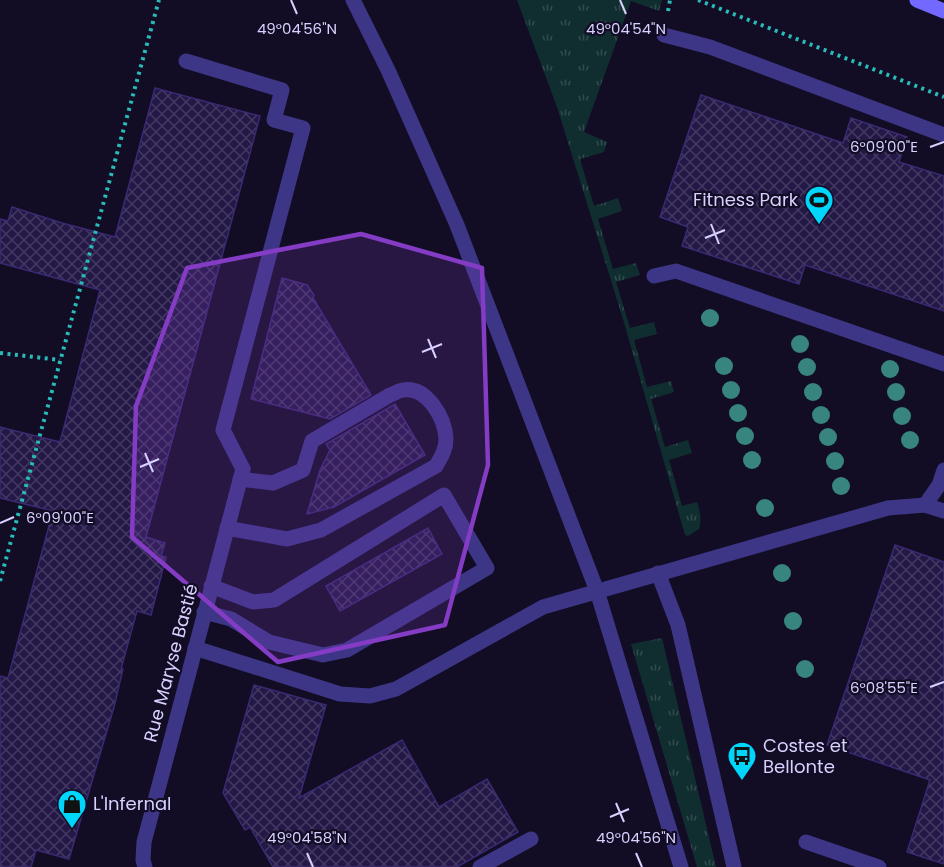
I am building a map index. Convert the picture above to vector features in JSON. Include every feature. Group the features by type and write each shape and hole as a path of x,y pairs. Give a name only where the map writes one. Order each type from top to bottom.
{"street":[{"path":"353,0 388,70 457,225 597,591 681,867"},
{"path":"917,0 944,11"},
{"path":"664,35 710,46 944,135"},
{"path":"186,61 282,90 274,120 303,128 223,430 242,474 273,483 303,470 312,441 403,390 419,392 431,402 441,419 446,438 444,454 436,466 321,530 287,539 227,528"},
{"path":"654,276 676,272 944,364"},
{"path":"925,505 939,485 944,470"},
{"name":"Rue Maryse Bastié","path":"145,867 144,842 242,474"},
{"path":"204,612 231,619 269,642 323,655 348,650 487,568 444,495 274,600 253,602 211,586"},
{"path":"195,648 340,694 370,696 396,689 543,606 888,508 925,505 944,511"},
{"path":"658,573 678,625 734,867"},
{"path":"480,867 531,838"},
{"path":"806,842 879,867"}],"path":[{"path":"0,581 159,0"},
{"path":"698,0 944,96"},
{"path":"0,354 60,360"}],"highlighted area":[{"path":"361,234 482,268 488,465 445,625 278,662 132,537 136,406 187,268"}],"green space":[{"path":"517,0 662,0 659,11 631,1 584,132 607,142 604,152 580,159 594,206 618,198 622,211 598,219 613,269 636,263 640,275 616,282 630,328 654,322 657,334 634,340 647,387 671,381 674,392 651,399 665,447 688,440 692,453 669,460 682,506 697,502 699,509 699,529 688,536 685,535 623,319 557,107"},
{"path":"662,638 716,867 697,867 631,644"}],"building":[{"path":"155,88 260,116 146,537 165,543 161,556 166,557 151,615 137,611 121,669 123,669 114,707 69,859 36,850 31,867 0,867 0,676 8,678 53,511 0,498 0,427 60,442 100,290 0,263 0,219 8,221 12,207 115,237"},
{"path":"701,95 843,143 851,118 907,137 899,162 944,176 944,311 805,265 799,284 682,246 688,227 660,217"},
{"path":"282,278 307,285 371,395 330,419 251,399"},
{"path":"395,404 425,455 334,507 307,514 320,470 330,450 326,444"},
{"path":"428,528 442,554 340,611 326,586"},
{"path":"895,545 944,562 944,864 907,852 930,780 827,745"},
{"path":"254,685 326,705 299,798 402,740 439,807 487,779 518,832 457,867 273,867 250,827 245,830 223,793"}],"place":[{"name":"Fitness Park","path":"819,226"},
{"name":"Costes et Bellonte","path":"742,782"},
{"name":"L'Infernal","path":"72,830"}]}
